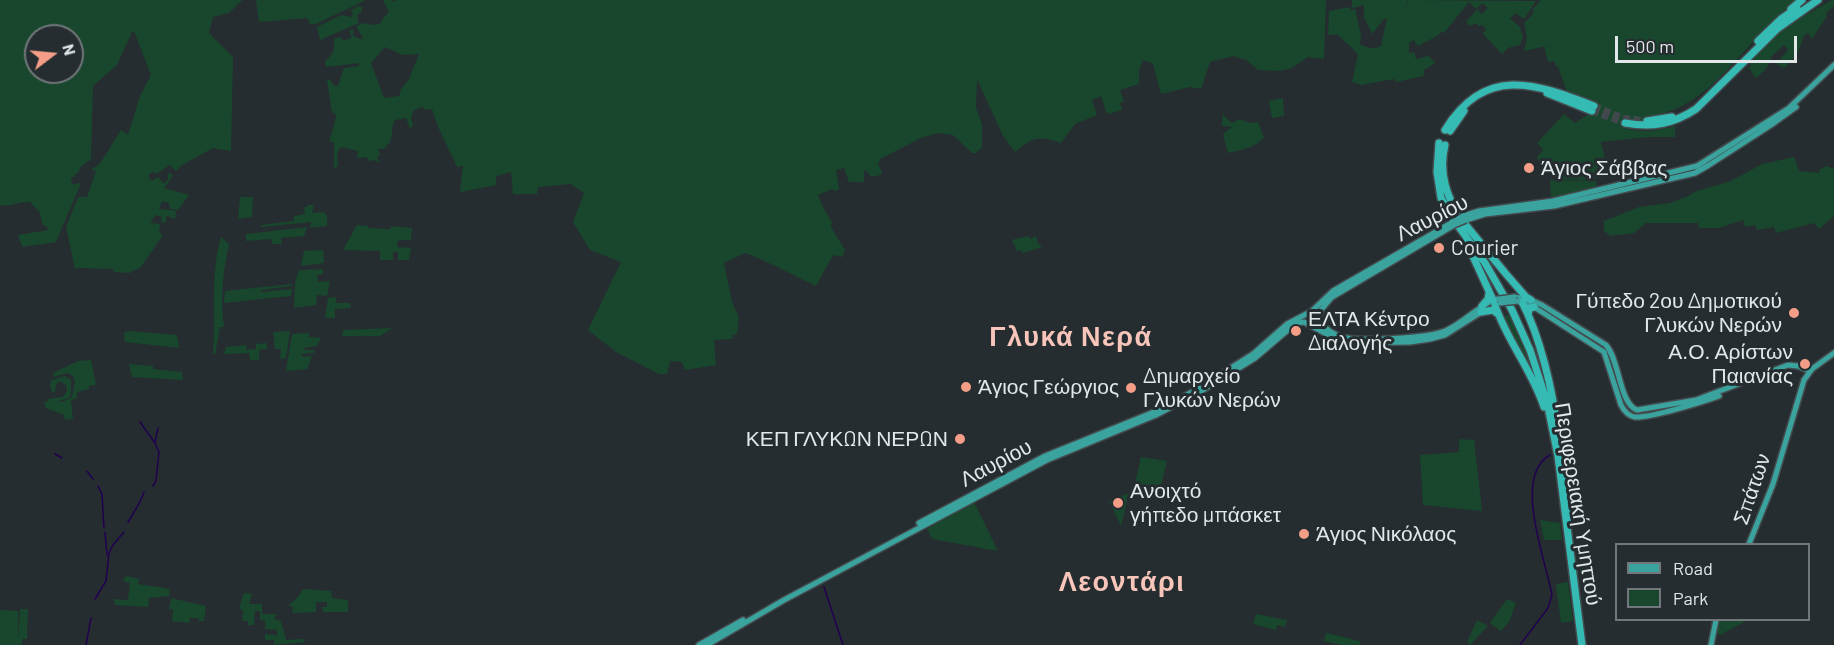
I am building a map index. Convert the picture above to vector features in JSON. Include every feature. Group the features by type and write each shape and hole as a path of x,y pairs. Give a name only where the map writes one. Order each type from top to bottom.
{"highway":[{"path":"1773,29 1776,21 1803,0"},
{"path":"1625,123 1646,126 1664,124 1682,118 1696,109 1786,15 1810,0"},
{"path":"1647,121 1673,117 1697,103 1773,29 1818,0"},
{"path":"1773,29 1827,0"},
{"path":"1448,131 1461,108 1475,97 1500,87 1519,86 1557,92 1593,109"},
{"name":"Περιφερειακή Υμηττού","path":"1442,144 1436,162 1441,198 1458,219 1505,289 1525,328 1549,394 1558,432 1584,645"},
{"path":"1458,219 1533,304 1528,315"},
{"path":"1458,219 1488,290 1497,302 1498,314 1509,338 1530,373 1542,402 1553,439 1560,479"},
{"name":"Περιφερειακή Υμηττού","path":"1458,219 1517,319 1530,350 1549,411 1584,645"},
{"path":"1519,288 1519,300 1528,315 1553,400 1558,432"},
{"path":"1488,290 1488,299 1482,309 1493,310 1498,314"}],"main road":[{"name":"Λαυρίου","path":"699,645 799,588 1035,461 1154,412 1194,392 1253,354 1287,324 1310,312 1333,291 1458,219 1479,211 1562,199 1695,167 1789,108 1834,65"},
{"name":"Λαυρίου","path":"707,645 784,600 1005,481 1054,456 1156,415 1196,395 1252,360 1293,324 1301,322 1309,324 1320,318 1324,305 1335,296 1458,219 1563,204 1700,171 1786,115 1834,70"},
{"path":"1482,309 1452,332 1417,341 1348,343 1309,324 1306,317 1310,312 1317,311 1333,333 1350,339 1417,337 1430,336 1450,328 1482,309 1497,302 1519,300 1542,304 1609,344 1628,403 1633,408 1642,410 1703,398 1792,364 1807,372"},
{"path":"1533,304 1602,349 1607,357 1621,405 1624,411 1632,416 1644,416 1711,399 1785,369 1792,368 1807,372"},
{"path":"1807,372 1834,351"},
{"path":"1603,360 1611,369"},
{"name":"Σπάτων","path":"1749,543 1765,506 1807,372"},
{"path":"1711,645 1716,621"}],"green space":[{"path":"0,0 242,0 229,13 213,17 209,33 233,57 231,151 213,148 182,165 176,171 170,165 156,174 153,171 148,176 152,181 158,177 164,184 170,173 173,176 164,188 189,195 178,210 170,209 169,203 162,201 159,209 176,211 175,219 167,216 165,223 161,222 162,217 156,215 151,221 151,223 160,224 159,232 163,235 141,267 129,273 114,272 113,269 75,269 66,227 78,197 87,197 96,171 91,169 101,162 121,130 128,135 140,96 151,75 134,31 117,65 93,86 91,159 79,168 80,170 71,179 72,184 81,183 56,242 22,247 18,235 48,230 47,227 42,224 40,213 30,202 0,205"},
{"path":"256,0 366,0 316,24 310,24 307,18 259,22"},
{"path":"383,0 393,2 396,0 1326,0 1324,59 1308,57 1292,68 1280,71 1258,70 1246,60 1233,56 1210,62 1201,89 1190,87 1161,94 1153,64 1143,60 1139,71 1139,84 1120,90 1124,102 1120,103 1122,110 1109,114 1106,112 1101,96 1092,100 1097,115 1075,124 1061,143 1041,138 1031,140 1015,152 1003,136 977,79 976,108 982,124 982,147 976,153 972,153 953,135 938,133 921,138 880,159 878,165 882,171 880,175 871,177 866,170 864,171 864,182 849,182 844,168 836,170 839,189 835,191 832,189 818,195 832,222 831,227 845,250 842,257 833,255 816,286 745,253 724,263 732,302 739,318 737,334 732,335 733,339 714,340 716,365 685,370 682,362 670,361 667,374 659,374 616,352 588,330 621,262 590,250 573,222 584,193 571,184 538,187 537,194 513,194 511,172 496,176 496,185 461,192 463,166 457,167 432,109 426,110 422,107 413,111 411,118 413,125 410,129 406,118 395,120 388,145 384,149 378,149 380,154 377,157 381,164 375,160 368,161 367,157 357,158 358,151 340,147 337,156 338,166 334,168 334,142 329,142 336,118 335,113 332,113 327,80 330,79 334,86 338,86 344,68 358,66 360,63 326,67 325,61 333,51 334,39 340,37 344,41 352,37 349,31 354,29 353,36 361,39 363,38 356,26 364,23 380,24 389,12","holes":["385,47 403,55 419,54 399,96 384,98 371,63"]},
{"path":"1352,0 1408,0 1404,9 1409,0 1536,1 1524,19 1515,13 1510,19 1519,26 1523,36 1520,45 1508,48 1502,54 1483,34 1486,29 1482,25 1479,26 1476,23 1470,26 1466,22 1477,9 1482,14 1488,8 1483,3 1476,9 1469,2 1444,33 1441,32 1418,46 1414,40 1409,43 1409,53 1414,52 1416,59 1429,56 1435,63 1424,70 1424,76 1396,82 1394,79 1361,85 1352,82 1358,54 1337,34 1328,35 1329,11 1350,7 1351,10 1355,9 1361,35 1360,44 1370,48 1381,46 1387,19 1384,19 1372,34 1364,17 1364,5 1352,8"},
{"path":"1541,0 1799,0 1778,16 1714,83 1699,95 1683,106 1666,113 1647,116 1647,123 1625,121 1624,128 1643,131 1675,126 1675,137 1601,142 1609,175 1595,179 1594,174 1586,175 1587,180 1557,179 1554,163 1540,164 1537,157 1543,150 1537,143 1564,114 1575,123 1587,115 1595,104 1568,94 1558,67 1554,61 1548,62 1544,47 1551,45 1524,51 1527,38 1524,23 1533,14 1533,9"},
{"path":"1834,0 1834,6 1826,13 1827,16 1812,39 1808,33 1804,36 1798,52 1785,68 1776,64 1788,50 1784,45 1772,56 1766,69 1756,78 1749,68 1751,66 1748,61 1785,27"},
{"path":"358,6 362,7 362,11 357,15 359,23 320,40 317,27 341,15 352,17 353,12 350,11"},
{"path":"1283,98 1284,116 1272,118 1269,101"},
{"path":"1223,112 1232,123 1240,119 1250,123 1258,122 1264,137 1261,141 1243,150 1228,153 1223,134 1232,127 1222,126"},
{"path":"1794,157 1799,171 1819,173 1820,169 1827,166 1834,169 1834,216 1819,229 1814,223 1776,233 1774,227 1757,230 1755,225 1745,227 1743,220 1719,228 1699,228 1698,223 1646,223 1634,233 1611,236 1604,231 1604,221 1639,207 1670,203 1697,191 1731,181 1762,164"},
{"path":"1550,180 1596,181 1597,188 1551,199"},
{"path":"240,197 253,197 252,217 238,219"},
{"path":"314,205 312,213 323,212 327,215 327,226 310,228 311,222 261,227 261,225 294,221 294,216 305,214 304,208"},
{"path":"357,225 368,226 368,228 391,229 391,226 412,228 411,240 398,240 397,247 411,248 409,260 398,260 398,252 393,252 393,260 380,260 380,251 343,250"},
{"path":"307,227 304,236 281,238 282,244 273,244 271,239 246,241 246,234"},
{"path":"1028,236 1031,239 1036,236 1042,247 1023,253 1021,250 1017,251 1012,240"},
{"path":"221,237 229,244 223,286 224,327 220,327 215,355 213,354 214,280"},
{"path":"323,250 324,263 301,266 304,251"},
{"path":"323,269 323,274 317,275 318,282 330,281 327,296 317,295 316,305 294,308 295,283 299,270"},
{"path":"292,284 292,286 261,290 262,292 292,289 291,296 224,303 225,291"},
{"path":"336,297 336,303 350,303 351,308 335,309 335,318 325,318 328,298"},
{"path":"1510,314 1528,353 1541,390 1503,317"},
{"path":"392,328 380,336 342,336 343,330"},
{"path":"290,331 286,358 280,359 281,349 275,349 273,332"},
{"path":"124,332 177,335 179,348 125,342"},
{"path":"309,333 309,337 321,338 317,346 303,348 315,350 314,353 301,354 304,357 312,356 307,369 286,371 292,334"},
{"path":"267,343 267,349 259,350 259,360 250,360 249,353 224,354 226,347 246,345 247,350 256,349 256,344"},
{"path":"91,360 96,385 77,392 77,398 71,400 73,419 65,420 64,415 46,408 44,402 48,399 63,397 67,391 66,385 60,381 52,393 50,384 52,380 65,376 71,380 69,398 55,402 65,401 72,397 75,382 73,376 68,373 53,377 53,373 78,361"},
{"path":"129,364 182,372 183,380 132,377"},
{"path":"1459,439 1474,440 1482,511 1423,505 1420,455 1459,452"},
{"path":"1141,457 1167,461 1159,494 1134,488"},
{"path":"1129,493 1121,526 1109,501"},
{"path":"974,502 998,551 932,539 927,529"},
{"path":"1540,520 1560,523 1562,540 1544,540"},
{"path":"126,576 139,579 138,584 170,589 169,596 149,598 148,607 115,605 114,599 128,600 130,583 123,581"},
{"path":"1568,582 1573,621 1561,623 1556,584"},
{"path":"303,589 331,591 332,598 348,600 348,612 323,612 323,607 327,607 327,602 316,602 316,612 292,613 293,607 288,606"},
{"path":"244,593 252,594 249,604 262,604 262,614 277,614 274,619 281,621 286,640 304,639 305,642 274,645 274,640 265,640 265,634 277,637 277,630 265,629 265,621 260,620 260,611 255,611 254,625 248,625 248,621 242,621 243,611 239,608"},
{"path":"171,598 206,606 204,621 199,621 199,618 190,618 189,623 172,621 173,609 169,609"},
{"path":"1507,599 1516,603 1509,622 1501,631 1490,623"},
{"path":"20,609 28,609 27,639 22,639 22,645 0,645 0,610 18,611 18,639"},
{"path":"1256,614 1287,620 1285,627 1277,625 1276,630 1253,624"},
{"path":"1477,620 1488,626 1470,645 1467,642"},
{"path":"1720,621 1746,621 1720,635 1717,632"},
{"path":"1326,633 1360,641 1360,645 1341,645 1324,641"}],"waterway":[{"path":"140,422 159,452 156,481 153,486"},
{"path":"155,442 158,428"},
{"path":"55,454 62,458"},
{"path":"1520,645 1548,608 1552,595 1534,520 1532,500 1533,481 1539,466 1550,455"},
{"path":"87,471 93,479"},
{"path":"98,486 102,494 104,528"},
{"path":"128,522 144,492"},
{"path":"105,532 107,555"},
{"path":"95,599 106,581 109,553 124,532"},
{"path":"824,587 843,645"},
{"path":"86,645 91,618"}],"tunnel":[{"path":"1594,106 1622,118 1647,121"},
{"path":"1592,111 1625,123"}],"place":[{"name":"Άγιος Σάββας","path":"1529,168"},
{"name":"Courier","path":"1439,248"},
{"name":"Γύπεδο 2ου Δημοτικού Γλυκών Νερών","path":"1794,313"},
{"name":"ΕΛΤΑ Κέντρο Διαλογής","path":"1296,331"},
{"name":"Α.Ο. Αρίστων Παιανίας","path":"1805,364"},
{"name":"Άγιος Γεώργιος","path":"966,387"},
{"name":"Δημαρχείο Γλυκών Νερών","path":"1131,388"},
{"name":"ΚΕΠ ΓΛΥΚΩΝ ΝΕΡΩΝ","path":"960,439"},
{"name":"Ανοιχτό γήπεδο μπάσκετ","path":"1118,503"},
{"name":"Άγιος Νικόλαος","path":"1304,534"}],"district":[{"name":"Γλυκά Νερά","path":"1071,337"},
{"name":"Λεοντάρι","path":"1122,582"}]}
